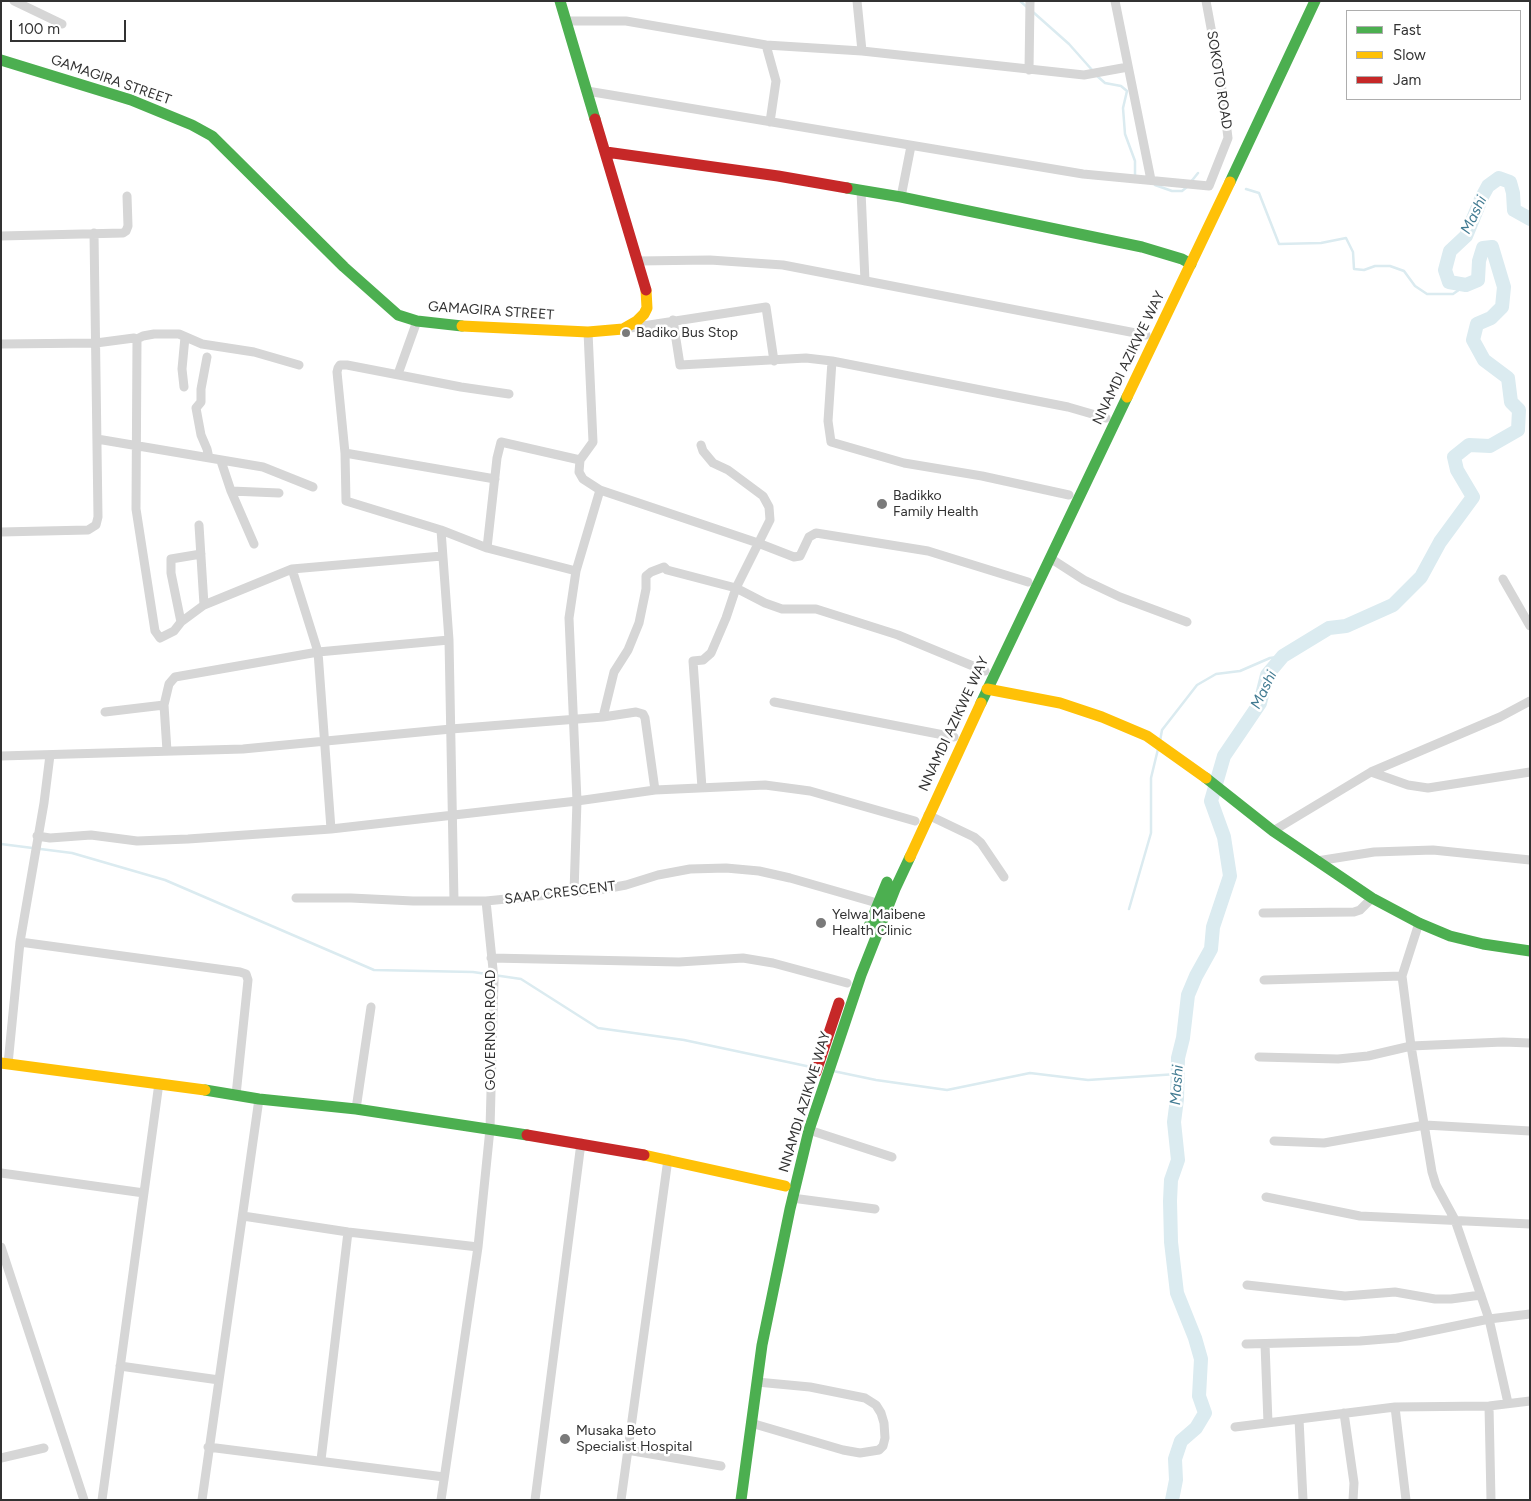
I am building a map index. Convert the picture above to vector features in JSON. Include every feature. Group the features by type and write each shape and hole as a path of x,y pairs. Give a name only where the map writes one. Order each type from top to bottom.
{"main road":[{"path":"560,1 646,289 647,308 637,321 623,329"},
{"name":"NNAMDI AZIKWE WAY","path":"743,1399 767,1266 836,1046 861,975 895,889 1187,262 1304,1"},
{"name":"NNAMDI AZIKWE WAY","path":"731,1500 746,1420 757,1382 807,1102 825,1042 877,904 914,821 1146,334 1187,262 1316,1"},
{"name":"GAMAGIRA STREET","path":"1,60 131,100 192,125 212,136 344,267 398,315 417,321 447,325 588,332 623,329"},
{"path":"606,152 778,176 901,197 1142,247 1187,262"},
{"path":"987,689 1060,703 1102,717 1147,736 1207,778 1273,831 1372,898 1419,923 1450,936 1530,951"},
{"path":"4,1064 159,1083 259,1099 356,1110 581,1143 668,1159 791,1191"},
{"name":"NNAMDI AZIKWE WAY","path":"741,1500 746,1420"}],"street":[{"path":"14,1 62,24"},
{"path":"857,1 862,51"},
{"path":"587,91 1082,174 1152,180 1114,1"},
{"name":"SOKOTO ROAD","path":"1152,180 1209,186 1228,138 1221,82 1206,1"},
{"path":"1029,70 1030,2"},
{"path":"566,21 626,21 766,45 862,51 1029,70 1092,75 1128,67"},
{"path":"766,45 776,81 770,122"},
{"path":"901,197 911,146"},
{"path":"861,191 865,281"},
{"path":"1,236 120,234 126,230 127,196"},
{"path":"1,532 88,530 96,525 98,517 94,233"},
{"path":"638,261 710,260 783,265 1146,334"},
{"path":"623,329 766,307 774,361"},
{"path":"674,320 680,365 806,358 832,361 1068,407 1106,418"},
{"path":"398,374 417,321"},
{"path":"588,332 593,442 580,460 579,472 583,479 600,490 797,557 800,556 809,537 816,533 928,551 1028,582"},
{"path":"1,344 96,343 137,339 154,334 178,334 202,344 254,352 299,366"},
{"path":"184,387 182,370 185,337"},
{"path":"137,339 136,510 155,631 158,637 160,638 174,631 181,622 204,605 292,569 442,556"},
{"path":"207,357 200,389 201,402 196,408 201,435 209,458"},
{"path":"832,361 828,421 831,442 904,463 982,476 1069,495"},
{"path":"509,394 461,387 344,364 338,368 345,453 346,501 441,530 488,548 576,572"},
{"path":"96,439 263,467 313,487"},
{"path":"488,548 501,442 580,460"},
{"path":"701,445 703,451 713,463 728,470 763,496 770,507 770,520 736,588 711,653 703,660 693,661 702,788"},
{"path":"345,453 495,479"},
{"path":"221,461 231,491 254,544"},
{"path":"574,892 577,801 569,618 576,572 600,490"},
{"path":"231,491 279,494"},
{"path":"199,525 204,605"},
{"path":"441,530 448,640 454,901"},
{"path":"181,622 171,573 171,559 201,554"},
{"path":"1050,558 1084,580 1120,597 1186,622"},
{"path":"603,717 614,672 628,650 639,623 646,589 646,576 664,567 667,570 736,588 764,603 782,609 816,609 898,635 985,672"},
{"path":"292,569 318,652 331,829"},
{"path":"1503,579 1530,626"},
{"path":"167,751 164,705 169,684 175,677 318,652 448,640"},
{"path":"1273,831 1371,772 1500,717 1530,701"},
{"path":"774,702 954,737"},
{"path":"106,712 164,705"},
{"path":"1,756 244,750 451,728 603,717 636,712 643,714 655,790"},
{"path":"4,1064 20,942 44,803 50,755"},
{"path":"1371,772 1408,785 1428,788 1530,772"},
{"path":"37,839 91,835 130,840 188,840 331,829 577,801 655,790 765,784 810,791 914,821"},
{"path":"928,815 974,837 981,843 1004,877"},
{"path":"1317,861 1374,852 1433,850 1530,860"},
{"name":"SAAP CRESCENT","path":"296,898 486,901 599,890 626,885 658,875 682,871 726,868 759,871 790,878 877,904"},
{"path":"1263,913 1354,912 1360,910 1372,898"},
{"name":"GOVERNOR ROAD","path":"442,1500 478,1248 490,1129 494,979 486,901"},
{"path":"1419,923 1402,976 1411,1046 1436,1185 1455,1220 1489,1319 1508,1403"},
{"path":"20,942 246,974 248,980 236,1095"},
{"path":"491,958 679,962 743,958 773,963 847,982"},
{"path":"1264,980 1402,976"},
{"path":"356,1110 371,1007"},
{"path":"1259,1056 1338,1060 1368,1056 1411,1046 1503,1042 1530,1043"},
{"path":"102,1500 159,1083"},
{"path":"202,1500 208,1447 259,1099"},
{"path":"1274,1141 1330,1142 1425,1125 1530,1131"},
{"path":"809,1130 892,1157"},
{"path":"535,1500 581,1143"},
{"path":"621,1500 668,1159"},
{"path":"1,1173 144,1193"},
{"path":"791,1191 874,1209"},
{"path":"1266,1197 1360,1216 1530,1224"},
{"path":"243,1216 348,1232 478,1248"},
{"path":"321,1460 348,1232"},
{"path":"1,1248 84,1500"},
{"path":"1247,1285 1345,1296 1395,1292 1435,1299 1481,1296"},
{"path":"1246,1344 1360,1341 1397,1338 1489,1319 1530,1314"},
{"path":"1265,1344 1268,1423"},
{"path":"120,1366 219,1380"},
{"path":"746,1420 843,1450 860,1453 879,1450 885,1438 881,1413 870,1400 810,1387 757,1382"},
{"path":"1235,1427 1394,1407 1489,1406 1530,1401"},
{"path":"1489,1406 1491,1500"},
{"path":"1394,1407 1406,1500"},
{"path":"1344,1413 1354,1483 1353,1500"},
{"path":"1299,1419 1303,1500"},
{"path":"208,1447 444,1477"},
{"path":"1,1458 44,1448"},
{"path":"627,1450 721,1466"}],"waterway":[{"path":"1020,1 1027,7"},
{"path":"1033,12 1069,44 1093,71"},
{"path":"1096,75 1105,83 1121,86 1127,91 1123,108 1125,134 1135,161 1135,177"},
{"path":"1190,183 1198,173"},
{"name":"Mashi","path":"1172,1500 1176,1480 1175,1459 1181,1441 1196,1428 1205,1413 1199,1396 1201,1359 1195,1338 1177,1293 1171,1242 1170,1201 1171,1180 1178,1160 1174,1122 1177,1099 1178,1058 1183,1038 1188,995 1211,949 1213,927 1230,876 1224,837 1211,801 1224,756 1260,703 1267,675 1283,656 1329,628 1346,626 1393,605 1421,577 1440,542 1473,497 1457,470 1454,457 1469,445 1490,446 1518,430 1519,410 1511,402 1508,378 1484,360 1473,340 1477,324 1491,318 1502,307 1504,287 1492,247 1483,248 1479,261 1478,280 1466,285 1449,282 1445,270 1450,251 1466,236 1488,186 1499,178 1510,182 1514,210 1530,219"},
{"path":"1155,185 1172,191 1182,191 1187,187"},
{"path":"1246,189 1259,193 1279,244 1321,243 1346,238 1353,252 1354,269 1364,270 1375,266 1390,266 1404,271 1415,286 1427,294 1453,294 1466,285"},
{"path":"1160,741 1162,730 1197,685 1216,674 1240,671 1270,658 1283,656"},
{"path":"1129,909 1151,833 1151,778 1158,749"},
{"path":"1,844 72,853 165,880 374,970 473,972 521,979 598,1028 684,1040 811,1067"},
{"path":"833,1071 876,1080 947,1090 1030,1073 1088,1080 1177,1074"}],"traffic: fast":[{"path":"560,1 595,119"},
{"path":"1230,182 1315,1"},
{"path":"1,60 131,100 192,125 212,136 344,267 398,315 417,321 462,326"},
{"path":"847,188 901,197 1142,247 1182,259 1191,264"},
{"path":"981,703 1127,397"},
{"path":"1206,778 1273,831 1372,898 1419,923 1450,936 1483,944 1530,951"},
{"path":"741,1500 762,1345 790,1209 809,1130 861,975 895,889 910,857"},
{"path":"867,931 887,882"},
{"path":"205,1090 259,1099 356,1109 527,1135"}],"traffic: slow":[{"path":"1127,397 1230,182"},
{"path":"462,326 588,332 623,329 637,321 644,314 647,308 646,290"},
{"path":"987,689 1060,703 1102,717 1147,736 1206,778"},
{"path":"910,857 981,703"},
{"path":"1,1063 205,1090"},
{"path":"644,1155 785,1186"}],"traffic: jam":[{"path":"595,119 646,290"},
{"path":"606,152 778,176 847,188"},
{"path":"816,1072 839,1003"},
{"path":"527,1135 644,1155"}],"place":[{"name":"Badiko Bus Stop","path":"626,333"},
{"name":"Badikko Family Health","path":"882,504"},
{"name":"Yelwa Maibene Health Clinic","path":"821,923"},
{"name":"Musaka Beto Specialist Hospital","path":"565,1439"}]}
